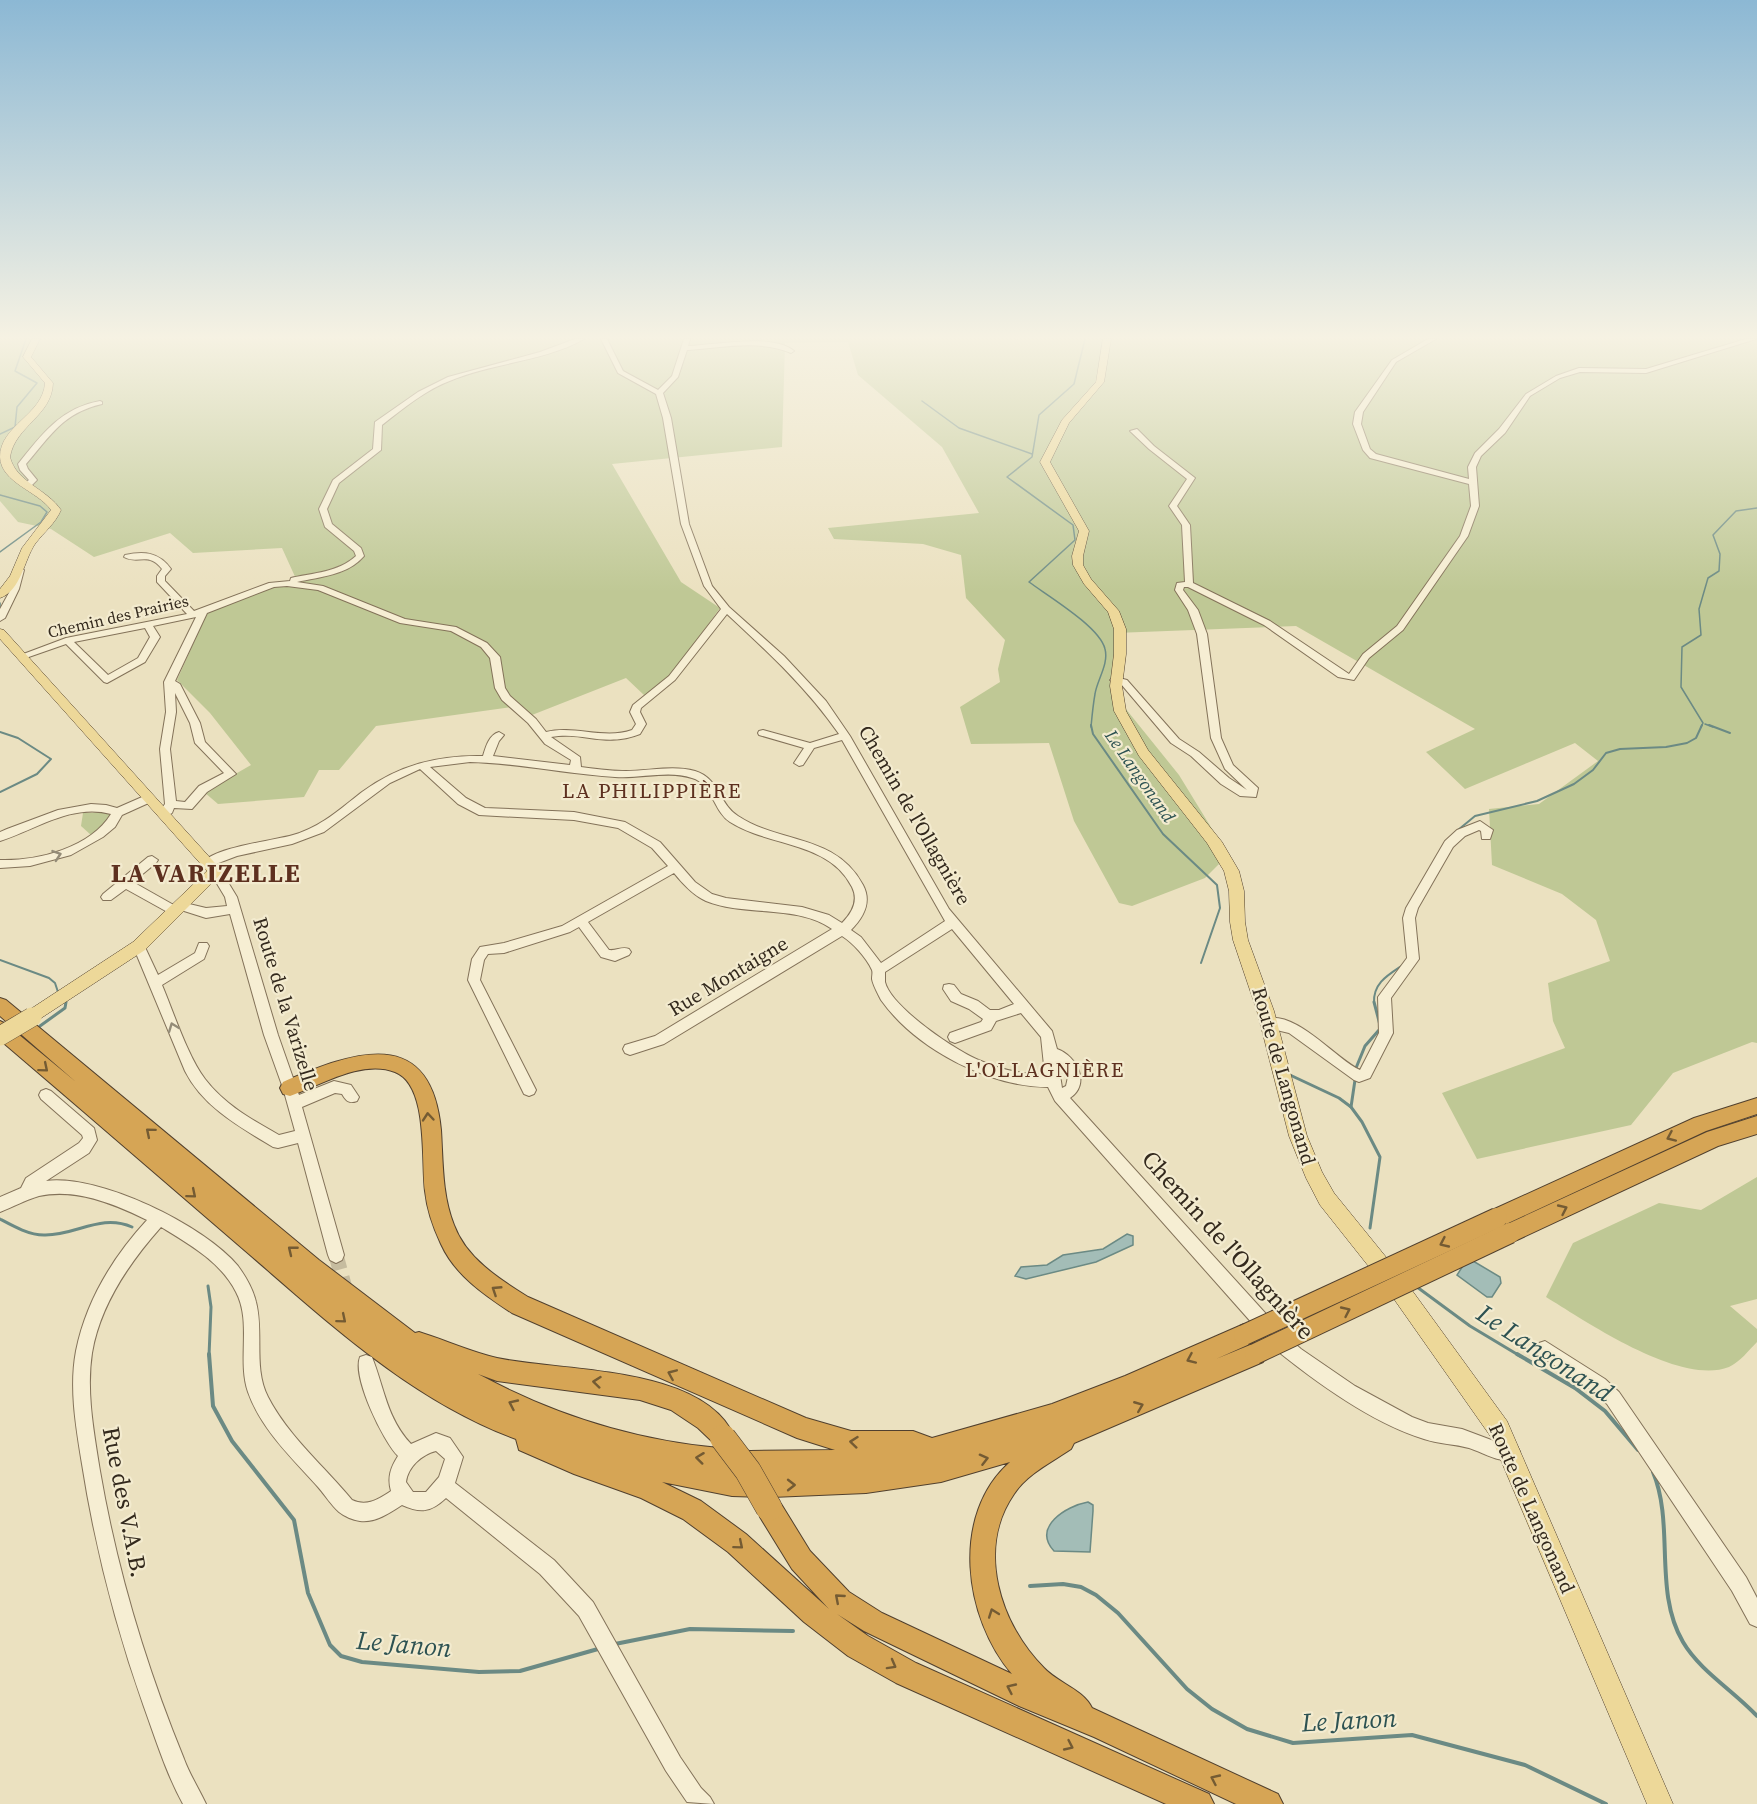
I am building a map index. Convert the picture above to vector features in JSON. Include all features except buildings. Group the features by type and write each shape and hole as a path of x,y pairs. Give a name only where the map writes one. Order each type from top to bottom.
{"highway":[{"path":"0,1005 277,1238 403,1339 460,1377 525,1410 565,1426 639,1448 758,1464 865,1460 932,1450 1019,1428 1250,1345"},
{"path":"0,1029 364,1338 450,1396 492,1418 599,1457 732,1484 797,1485 866,1481 941,1470 1085,1428"},
{"path":"292,1096 339,1068 367,1061 394,1063 406,1069 418,1079 425,1093 437,1205 450,1242 473,1272 490,1287 520,1305 805,1430 851,1443 913,1443 932,1450"},
{"path":"1104,1727 1034,1678 1002,1637 986,1594 982,1548 988,1516 1005,1484 1040,1455 1085,1428 1250,1345 1503,1226 1693,1128 1757,1106"},
{"path":"1503,1226 1714,1138 1757,1125"},
{"path":"403,1339 497,1369 640,1388 678,1401 706,1420 723,1438 748,1471 801,1560 840,1600 873,1622 1029,1696 1104,1727 1268,1804"},
{"path":"492,1418 512,1435 574,1462 646,1487 692,1510 737,1544 813,1613 858,1646 906,1673 1199,1804"}],"main road":[{"path":"0,595 13,582 32,542 52,519 56,510 10,470 5,457 10,439 25,423"},
{"name":"Route de Langonand","path":"1064,423 1045,462 1081,523 1084,537 1076,557 1079,569 1117,617 1121,636 1115,680 1116,700 1127,728 1231,869 1238,892 1238,927 1269,1023 1295,1131 1313,1177 1327,1199 1456,1364 1497,1425 1511,1452 1660,1804"},
{"path":"0,589 21,567"},
{"name":"Route de la Varizelle","path":"0,632 149,798 167,809 212,867"},
{"path":"0,1036 140,946 180,909 212,867"}],"street":[{"path":"27,484 33,480 22,464 34,453 45,433 58,423"},
{"name":"Chemin des Prairies","path":"23,656 69,640 148,626 193,615 267,586 287,583 354,562 360,556 358,550 328,525 323,509 333,486 377,450 379,423"},
{"name":"Chemin de l'Ollagnière","path":"668,423 675,477 688,537 702,576 726,609 799,677 845,736 953,922 1047,1035 1052,1053 1052,1081 1060,1097 1281,1343 1306,1365 1402,1421 1424,1430 1477,1442 1498,1452 1511,1452"},
{"path":"1357,423 1367,450 1373,456 1474,483"},
{"path":"1115,680 1124,682 1175,741 1195,754 1225,781 1244,793 1255,792 1230,767 1216,738 1202,634 1194,610 1178,587 1189,585 1257,618 1341,675 1351,678 1366,656 1400,628 1464,536 1475,506 1472,467 1478,455 1508,423"},
{"path":"1134,431 1166,457 1179,472 1191,478 1173,506 1186,525 1189,585"},
{"path":"128,557 147,555 156,557 167,569 161,582 193,615"},
{"path":"0,618 15,589 21,567"},
{"path":"287,583 320,588 403,621 453,629 484,645 495,657 502,693 556,748 576,759 575,769"},
{"path":"543,736 566,732 611,739 636,732 641,724 635,712 637,707 672,678 726,609"},
{"path":"169,682 176,684 188,708 200,743 231,774 204,787 188,806 167,809 165,749 171,712 169,682 203,611"},
{"path":"69,640 70,644 108,683 144,657 155,637 148,626"},
{"path":"763,733 810,747 845,736"},
{"path":"486,760 494,740 499,735"},
{"path":"799,763 810,747"},
{"path":"212,867 233,851 281,845 321,829 386,779 422,765 451,760 486,760 616,774 683,772 697,775 709,783 727,813 737,821 814,849 844,867 856,884 861,902 858,914 843,928"},
{"path":"422,765 462,801 483,812 574,816 607,821 645,836 665,853 691,885 715,900 813,914 843,928 863,947 879,970 878,984 886,998 950,1053 988,1070 1038,1081 1052,1081"},
{"path":"0,864 34,862 75,849 99,833 118,812 149,798"},
{"path":"0,837 24,825 60,814 100,809 118,812"},
{"path":"1269,1023 1293,1028 1351,1072 1359,1076 1365,1074 1386,1033 1384,996 1413,959 1409,918 1412,908 1454,838 1480,825 1487,830 1485,836"},
{"path":"106,897 152,860"},
{"name":"Route de la Varizelle","path":"212,867 227,886 235,909 271,1035 292,1096 336,1255"},
{"path":"529,1090 474,980 478,959 484,950 504,948 560,931 676,867"},
{"path":"125,882 180,909 206,914 235,909"},
{"path":"581,921 605,954 615,956 625,952"},
{"path":"879,970 953,922"},
{"name":"Rue Montaigne","path":"630,1049 659,1040 843,928"},
{"path":"140,946 192,1071 211,1094 236,1116 278,1142 285,1142 303,1135"},
{"path":"156,982 200,956 203,946"},
{"path":"949,989 956,999 973,1004 982,1012 992,1016 1001,1016 1024,1005"},
{"path":"955,1037 986,1026 992,1016"},
{"name":"Chemin de l'Ollagnière","path":"1052,1053 1061,1056 1075,1076 1072,1089 1060,1097"},
{"path":"292,1096 334,1088 346,1089 352,1097"},
{"path":"26,1193 31,1183 84,1148 90,1140 89,1132 46,1095"},
{"path":"0,1205 26,1193 54,1187 78,1189 181,1228 238,1278 244,1290 249,1310 253,1383 274,1424 346,1506 362,1514 370,1512 402,1493"},
{"name":"Rue des V.A.B.","path":"159,1218 116,1272 99,1305 85,1349 81,1373 82,1402 93,1479 112,1572 138,1665 169,1748 195,1804"},
{"path":"1545,1349 1599,1385 1613,1398 1738,1584 1757,1617"},
{"path":"366,1363 380,1409 398,1443 409,1454"},
{"path":"436,1442 450,1450 454,1467 446,1487 431,1499 422,1501 407,1498 402,1493 399,1486 400,1470 409,1454 417,1447 436,1442"},
{"path":"446,1487 547,1566 586,1609 617,1660 673,1764 694,1796 703,1804"}],"green space":[{"path":"0,423 783,423 782,447 612,464 681,582 720,608 670,677 645,696 626,678 532,715 518,706 376,726 339,770 319,770 304,797 218,804 204,792 251,765 210,713 177,680 207,613 271,587 297,581 282,548 193,553 170,533 94,557 51,529 18,522 0,501"},
{"path":"914,423 1757,423 1757,1043 1752,1042 1673,1073 1631,1125 1477,1159 1442,1093 1565,1048 1553,1021 1548,983 1610,961 1596,920 1562,894 1492,865 1489,809 1539,804 1598,761 1575,743 1465,789 1426,752 1475,729 1296,626 1115,633 1117,698 1179,775 1228,855 1205,878 1132,906 1119,903 1074,821 1049,743 971,744 960,707 1000,682 998,669 1005,640 966,598 961,555 923,544 834,539 828,528 979,513 942,447"},
{"path":"83,813 111,814 105,824 91,835 81,826"},
{"path":"1757,1177 1757,1299 1730,1306 1757,1329 1757,1342 1733,1365 1709,1370 1686,1368 1660,1360 1634,1349 1546,1297 1573,1243 1659,1203 1701,1210"}],"water":[{"path":"1127,1234 1133,1236 1133,1245 1096,1262 1026,1279 1015,1276 1021,1267 1047,1265 1063,1255 1103,1249"},
{"path":"1468,1258 1500,1277 1501,1283 1492,1297 1487,1297 1457,1275"},
{"path":"1088,1502 1093,1505 1090,1552 1054,1551 1048,1542 1049,1526 1054,1519 1070,1508"}],"waterway":[{"path":"0,434 15,427 15,423"},
{"path":"952,423 959,428 1032,454"},
{"name":"Le Langonand","path":"1038,423 1032,457 1007,477 1073,525 1075,540 1029,582 1084,622 1094,631 1105,649 1106,655 1096,689 1091,726"},
{"path":"0,495 40,506 47,512 41,522 0,552"},
{"path":"1702,725 1703,723 1681,687 1682,647 1701,635 1699,609 1708,578 1719,571 1720,554 1713,535 1736,511 1757,508"},
{"path":"0,603 0,608"},
{"path":"1705,724 1713,727"},
{"path":"1458,830 1475,816 1537,801 1574,784 1593,770 1606,753 1620,749 1666,747 1687,743 1696,738 1702,725"},
{"path":"1709,725 1730,733"},
{"name":"Le Langonand","path":"1091,726 1093,734 1163,834 1217,885 1220,908 1201,963"},
{"name":"Le Janon","path":"0,732 18,738 51,759 37,774 0,792"},
{"name":"Le Janon","path":"0,960 49,978 55,983 58,992"},
{"path":"1374,1002 1379,985 1403,965"},
{"name":"Le Janon","path":"40,1026 65,1008 66,1002"},
{"path":"1374,1002 1380,1025"},
{"path":"1356,1068 1365,1046 1379,1030"},
{"name":"Le Langonand","path":"1290,1075 1339,1098 1351,1107"},
{"path":"1351,1107 1355,1080"},
{"name":"Le Langonand","path":"1351,1107 1362,1122 1380,1157 1370,1228"},
{"name":"Le Janon","path":"0,1219 38,1235 67,1232 109,1222 132,1227"},
{"name":"Le Janon","path":"208,1286 211,1307 209,1355"},
{"name":"Le Langonand","path":"1417,1287 1470,1326 1520,1356"},
{"name":"Le Langonand","path":"1517,1354 1575,1388 1605,1411 1638,1450"},
{"name":"Le Janon","path":"209,1355 213,1406 232,1441 294,1520 308,1593 330,1645 341,1656 362,1662 479,1672 520,1671 598,1649"},
{"name":"Le Langonand","path":"1653,1472 1663,1514 1666,1580 1674,1622 1683,1642 1698,1662 1757,1716"},
{"name":"Le Janon","path":"1030,1586 1063,1584 1081,1587 1096,1595 1118,1613 1187,1689 1212,1709 1247,1729 1293,1743 1412,1735 1525,1765 1606,1804"},
{"name":"Le Janon","path":"615,1644 690,1629 793,1631"}],"tunnel":[{"path":"336,1255 346,1292"}],"district":[{"name":"LA PHILIPPIÈRE","path":"652,791"},
{"name":"LA VARIZELLE","path":"206,873"},
{"name":"L'OLLAGNIÈRE","path":"1045,1070"}]}
